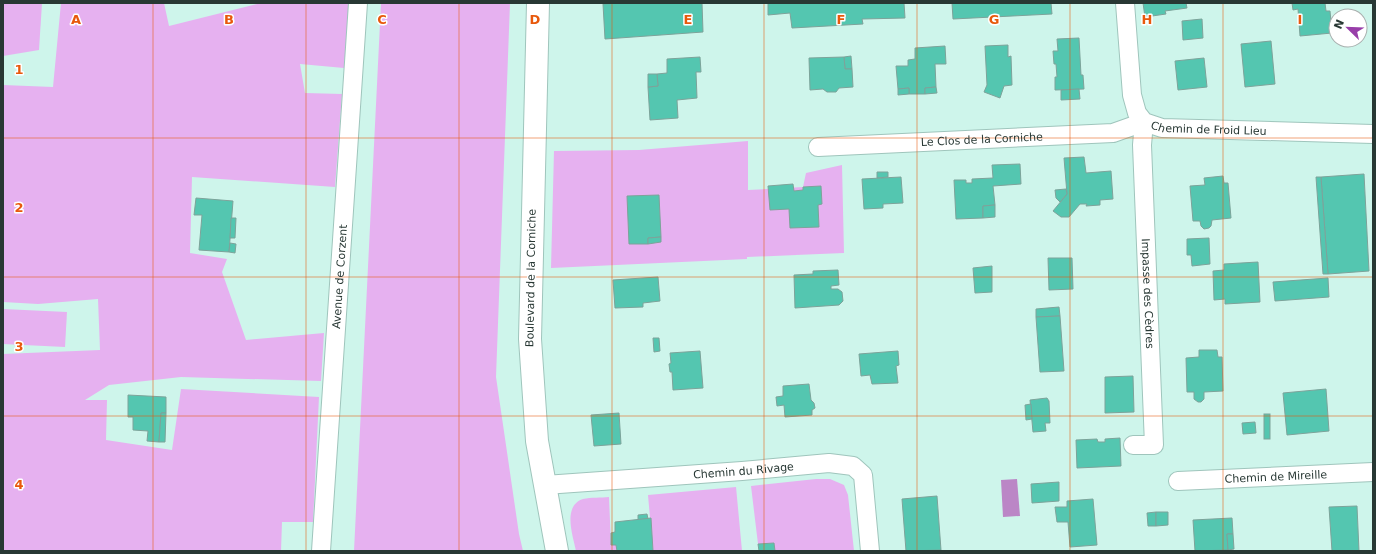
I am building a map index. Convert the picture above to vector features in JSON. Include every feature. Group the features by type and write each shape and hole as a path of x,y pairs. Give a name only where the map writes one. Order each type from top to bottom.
{"street":[{"name":"Avenue de Corzent","path":"321,551 358,3"},
{"name":"Boulevard de la Corniche","path":"538,3 530,339 537,441 557,551"},
{"name":"Chemin de Froid Lieu","path":"1125,3 1132,95 1137,112 1144,122 1162,128 1373,134"},
{"name":"Le Clos de la Corniche","path":"818,147 1113,133 1144,122"},
{"name":"Impasse des Cèdres","path":"1134,445 1154,445 1142,145 1144,122"},
{"name":"Chemin du Rivage","path":"544,485 742,471 829,463 853,466 863,475 870,551"},
{"name":"Chemin de Mireille","path":"1178,481 1373,472"}],"shaded area":[{"path":"3,3 42,3 39,50 3,56"},
{"path":"61,3 164,3 169,26 261,3 349,3 344,68 300,64 305,93 342,94 335,187 192,177 190,253 227,259 222,272 246,340 324,333 321,381 181,377 109,385 85,400 107,400 106,440 172,450 181,389 319,397 313,522 282,522 281,551 3,551 3,354 100,350 98,299 38,304 3,302 3,85 53,87"},
{"path":"381,3 510,3 496,377 519,534 523,551 354,551"},
{"path":"748,141 748,190 803,187 806,173 842,165 844,253 551,268 554,151 639,150"},
{"path":"3,309 67,312 65,347 3,344"},
{"path":"816,479 830,479 844,485 848,495 854,551 775,551 774,543 758,544 751,486"},
{"path":"1017,479 1020,516 1003,517 1001,480"},
{"path":"736,487 742,551 653,551 648,495"},
{"path":"609,497 611,545 616,545 617,551 576,551 570,522 573,508 583,499"}],"building":[{"path":"702,3 703,32 605,39 603,4"},
{"path":"768,3 904,3 905,18 862,19 863,24 792,28 790,13 768,15"},
{"path":"952,3 1051,3 1052,14 953,19"},
{"path":"1143,3 1186,3 1187,8 1165,11 1166,14 1145,17"},
{"path":"1292,3 1325,3 1326,11 1328,11 1328,33 1300,36 1298,9 1293,10"},
{"path":"1202,19 1203,38 1183,40 1182,21"},
{"path":"1079,38 1081,75 1083,75 1084,89 1055,90 1055,77 1057,77 1053,51 1058,51 1057,39"},
{"path":"1271,41 1275,84 1245,87 1241,44"},
{"path":"1008,45 1008,57 1011,56 1012,85 1004,86 1000,98 984,92 987,85 985,46"},
{"path":"945,46 946,64 935,64 936,87 925,88 925,94 909,94 909,88 898,89 896,66 908,66 908,60 915,59 915,48"},
{"path":"851,56 852,69 845,69 844,57"},
{"path":"700,57 701,72 696,72 697,98 677,100 678,118 650,120 648,87 658,86 657,74 667,73 667,59"},
{"path":"844,57 845,69 852,69 853,87 839,88 836,92 827,92 823,89 810,90 809,58"},
{"path":"1204,58 1207,87 1178,90 1175,61"},
{"path":"648,74 657,74 658,86 648,87"},
{"path":"936,87 937,93 925,94 925,88"},
{"path":"909,88 909,94 898,95 898,89"},
{"path":"1079,89 1080,99 1061,100 1061,90"},
{"path":"1084,157 1086,173 1111,171 1113,199 1100,200 1100,205 1086,206 1087,204 1080,204 1069,217 1061,217 1053,211 1067,194 1064,158"},
{"path":"1020,164 1021,184 993,186 995,205 983,206 983,218 956,219 954,180 966,180 966,183 972,183 972,179 993,178 992,165"},
{"path":"877,172 888,172 888,177 877,178"},
{"path":"1364,174 1369,271 1328,274 1321,177"},
{"path":"1223,176 1224,183 1228,183 1231,218 1212,220 1211,226 1204,229 1201,226 1200,221 1193,221 1190,186 1205,185 1204,178"},
{"path":"901,177 903,203 883,204 883,208 864,209 862,179"},
{"path":"1316,177 1321,177 1328,274 1323,274"},
{"path":"793,184 794,191 803,190 803,187 821,186 822,204 818,205 819,227 790,228 789,209 770,210 768,186"},
{"path":"1066,189 1067,194 1060,202 1056,198 1055,190"},
{"path":"659,195 661,237 648,238 648,244 629,244 627,196"},
{"path":"196,198 233,201 229,252 199,250 202,215 194,215"},
{"path":"995,205 995,217 983,218 983,206"},
{"path":"231,218 236,218 235,238 230,238"},
{"path":"661,237 661,242 648,244 648,238"},
{"path":"1209,238 1210,264 1192,266 1191,255 1187,255 1187,239"},
{"path":"230,243 236,244 235,253 229,252"},
{"path":"1048,258 1072,258 1073,289 1049,290"},
{"path":"1258,262 1260,302 1225,304 1225,299 1214,300 1213,271 1224,270 1224,264"},
{"path":"992,266 992,292 975,293 973,268"},
{"path":"838,270 839,285 831,286 831,289 838,289 842,292 843,301 839,305 795,308 794,275 813,274 813,271"},
{"path":"658,277 660,301 643,303 643,307 615,308 613,280"},
{"path":"1328,278 1329,297 1275,301 1273,282"},
{"path":"1059,307 1060,316 1036,317 1036,309"},
{"path":"1060,316 1064,371 1040,372 1036,317"},
{"path":"653,338 659,338 660,351 654,352"},
{"path":"1199,350 1217,350 1218,357 1222,357 1223,391 1204,392 1204,399 1201,402 1194,399 1194,392 1187,392 1186,358 1199,357"},
{"path":"700,351 703,388 673,390 672,372 670,372 669,364 671,363 670,353"},
{"path":"898,351 899,365 896,366 898,383 872,384 870,375 861,376 859,354"},
{"path":"1133,376 1134,412 1105,413 1105,377"},
{"path":"809,384 811,400 814,403 815,408 812,410 812,415 785,417 784,405 777,406 776,397 783,396 783,386"},
{"path":"1326,389 1329,431 1287,435 1283,393"},
{"path":"128,395 166,397 166,413 161,413 159,442 147,441 148,431 133,430 133,417 128,417"},
{"path":"1047,398 1049,401 1050,423 1045,423 1046,431 1033,432 1030,400"},
{"path":"1031,404 1032,419 1026,420 1025,405"},
{"path":"161,413 166,413 165,442 159,442"},
{"path":"619,413 621,444 594,446 591,415"},
{"path":"1264,414 1270,414 1270,439 1264,439"},
{"path":"1255,422 1256,433 1243,434 1242,423"},
{"path":"1120,438 1121,466 1077,468 1076,440 1097,439 1098,442 1105,442 1105,439"},
{"path":"1059,482 1059,501 1032,503 1031,484"},
{"path":"937,496 941,550 906,551 902,499"},
{"path":"1093,499 1097,545 1070,547 1068,522 1057,522 1055,507 1067,507 1067,501"},
{"path":"1357,506 1359,551 1332,551 1329,507"},
{"path":"1156,512 1156,526 1148,526 1147,513"},
{"path":"1156,512 1168,512 1168,525 1156,526"},
{"path":"647,514 648,519 638,520 638,515"},
{"path":"651,518 653,551 617,551 616,545 611,545 611,533 615,532 615,522"},
{"path":"1232,518 1233,534 1227,534 1228,550 1195,551 1193,520"},
{"path":"1227,534 1233,534 1234,549 1228,550"},
{"path":"774,543 775,551 759,551 758,544"}]}
